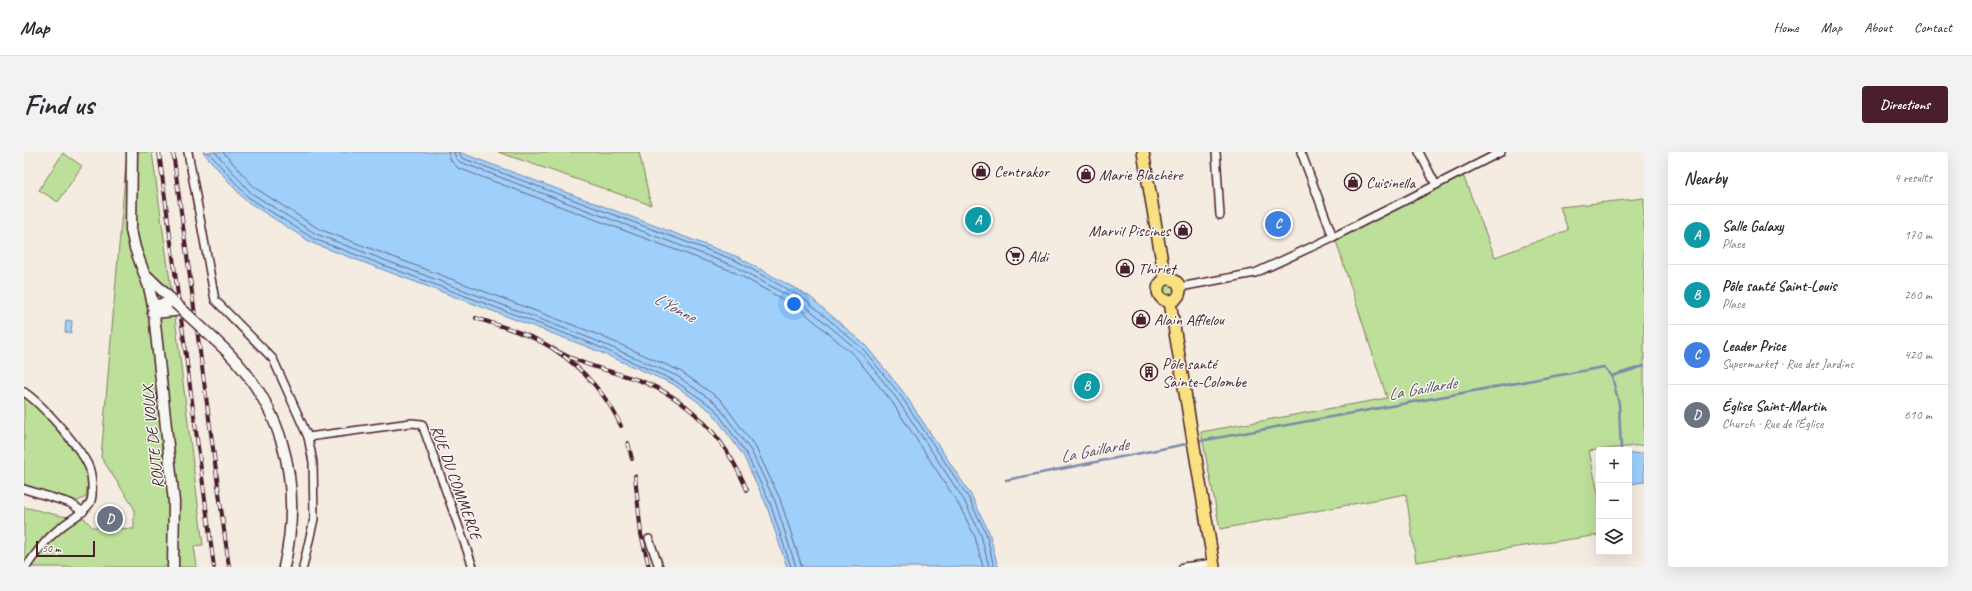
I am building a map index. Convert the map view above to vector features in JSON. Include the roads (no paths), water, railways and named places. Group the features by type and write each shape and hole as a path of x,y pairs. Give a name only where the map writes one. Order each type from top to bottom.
{"main road":[{"path":"132,152 131,230 135,248 146,275 178,309 234,356 263,396 284,448 292,494 289,538 284,567"},
{"path":"1143,152 1166,279"},
{"name":"ROUTE DE VOULX","path":"146,275 153,309 174,502 173,567"},
{"path":"1166,279 1176,281 1180,287 1178,297 1170,302"},
{"path":"1166,279 1160,284 1158,294 1162,299 1170,302"},
{"path":"1170,302 1214,565"},
{"path":"153,309 178,309"}],"street":[{"path":"188,152 215,300 273,359 308,438 313,462 314,519 303,567"},
{"path":"1216,152 1220,215"},
{"path":"1301,152 1333,237"},
{"path":"1419,152 1436,185"},
{"path":"1180,287 1249,275 1333,237 1500,152"},
{"path":"24,392 60,428 88,465 92,481 91,502 83,512 58,529 39,548 26,567"},
{"name":"RUE DU COMMERCE","path":"308,438 411,423 422,424 473,567"},
{"path":"24,490 70,504 83,512"},
{"path":"649,539 659,567"},
{"path":"1183,567 1214,565"}],"water":[{"name":"L'Yonne","path":"203,152 459,152 738,257 809,296 866,346 904,393 971,495 989,532 998,567 787,567 766,504 743,455 712,412 673,384 588,347 312,243 245,200"},
{"path":"66,320 72,321 71,333 65,332"},
{"path":"1644,453 1644,482 1632,484 1632,454"}],"waterway":[{"name":"La Gaillarde","path":"1200,441 1604,367 1612,376 1644,366"},
{"path":"1612,376 1619,404 1621,447"},
{"name":"La Gaillarde","path":"1006,480 1186,444"}],"railway":[{"path":"159,152 214,567"},
{"path":"173,152 229,567"},
{"path":"476,318 517,331 546,344 565,357 575,365 602,394 616,415 621,426"},
{"path":"555,350 586,364 638,380 657,388 674,398 704,423 717,438 729,454 747,490"},
{"path":"628,443 632,459"},
{"path":"635,476 641,534 649,567"}],"place":[{"name":"Centrakor","path":"981,171"},
{"name":"Marie Blachère","path":"1086,174"},
{"name":"Cuisinella","path":"1353,182"},
{"name":"Salle Galaxy","path":"978,220"},
{"name":"Leader Price","path":"1278,224"},
{"name":"Marvil Piscines","path":"1183,230"},
{"name":"Aldi","path":"1015,256"},
{"name":"Thiriet","path":"1125,268"},
{"name":"Alain Afflelou","path":"1141,319"},
{"name":"Pôle santé Sainte-Colombe","path":"1149,372"},
{"name":"Pôle santé Saint-Louis","path":"1087,386"},
{"name":"Église Saint-Martin","path":"110,519"}]}
